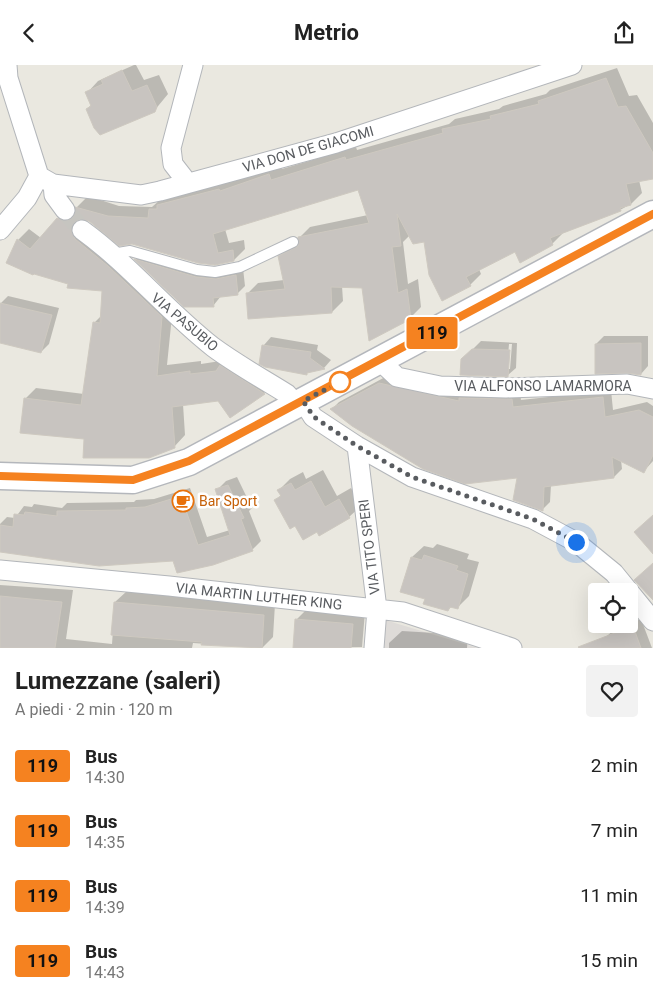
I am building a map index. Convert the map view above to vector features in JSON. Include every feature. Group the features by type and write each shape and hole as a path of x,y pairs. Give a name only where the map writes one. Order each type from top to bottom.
{"main road":[{"path":"0,476 133,480 189,461 653,214"}],"street":[{"path":"187,182 173,164 171,148 192,65"},
{"name":"VIA DON DE GIACOMI","path":"46,180 141,195 336,143 572,65"},
{"path":"5,74 46,180 65,210"},
{"path":"0,230 27,198 46,180"},
{"name":"VIA PASUBIO","path":"82,230 112,254 154,296 214,347 300,402 314,417 357,446 412,477 533,519 576,542 614,573 653,621"},
{"name":"VIA ALFONSO LAMARMORA","path":"380,361 396,377 440,386 506,388 627,384 653,389"},
{"name":"VIA TITO SPERI","path":"357,446 377,609 374,648"},
{"name":"VIA MARTIN LUTHER KING","path":"0,570 377,609 403,613 512,648"}],"lane":[{"path":"112,254 130,251 197,270 215,272 240,267 292,242"}],"shaded area":[{"path":"385,620 478,648 382,648"}],"building":[{"path":"122,70 132,91 147,85 157,107 155,112 100,135 94,128 86,109 91,106 85,92 103,84 101,80"},
{"path":"606,78 618,107 626,106 653,153 653,179 626,184 631,205 620,208 621,211 550,238 553,245 520,263 515,252 466,277 471,286 442,301 429,275 424,242 413,244 397,214 401,246 392,247 398,293 407,289 411,319 369,341 362,288 331,287 332,313 248,319 246,293 285,289 278,256 298,246 298,237 369,223 358,190 213,234 218,253 233,250 234,261 215,265 198,263 132,244 119,246 89,221 77,220 71,228 75,239 108,266 162,317 157,376 190,371 190,374 216,371 220,365 265,394 230,418 218,401 172,407 175,448 149,458 83,458 84,439 20,433 24,398 81,405 93,322 100,323 102,291 67,288 68,284 33,275 6,263 17,239 30,249 57,218 66,221 72,219 75,214 75,207 108,216 148,218 149,209 157,209 157,205 219,189 220,191 269,174 271,180 345,157 346,160 443,133 442,129 491,119 490,116 539,104 538,101"},
{"path":"134,259 196,277 216,279 236,275 238,295 213,298 214,307 184,307"},
{"path":"0,303 52,315 41,353 0,343"},
{"path":"641,343 641,375 627,373 595,374 595,344"},
{"path":"262,345 311,352 310,358 325,369 307,373 307,375 265,367 259,364"},
{"path":"472,349 510,350 508,377 460,375 461,359"},
{"path":"379,383 459,401 459,398 512,399 513,407 603,397 605,417 639,410 653,417 653,455 644,473 612,457 614,478 544,487 543,511 513,500 517,478 465,484 423,469 352,426 330,409"},
{"path":"311,481 325,507 339,499 350,518 319,536 317,532 303,540 295,526 290,529 274,500 281,496 277,490 291,483 295,490"},
{"path":"228,485 244,518 241,519 253,551 213,565 177,573 173,561 99,566 0,552 0,525 13,527 14,514 24,515 25,512 57,516 57,511 126,510 126,508 145,507 181,496 198,545 230,535 215,489"},
{"path":"653,515 653,554 634,532"},
{"path":"424,555 458,566 456,570 468,574 458,609 450,607 448,611 423,604 425,599 400,592 411,557 422,560"},
{"path":"653,563 653,600 638,583 634,580"},
{"path":"0,596 62,602 55,648 0,648"},
{"path":"114,602 264,615 262,648 201,645 202,642 111,635"},
{"path":"295,619 353,624 351,648 293,648"},
{"path":"615,633 636,633 641,648 579,648"}],"tunnel":[{"path":"65,210 82,230"}],"bus line":[{"name":"119","path":"0,476 133,480 189,461 653,214"}],"place":[{"name":"Bar Sport","path":"183,501"}],"route":[{"path":"340,382 303,401 314,417 357,446 412,477 533,519 576,542"}]}
